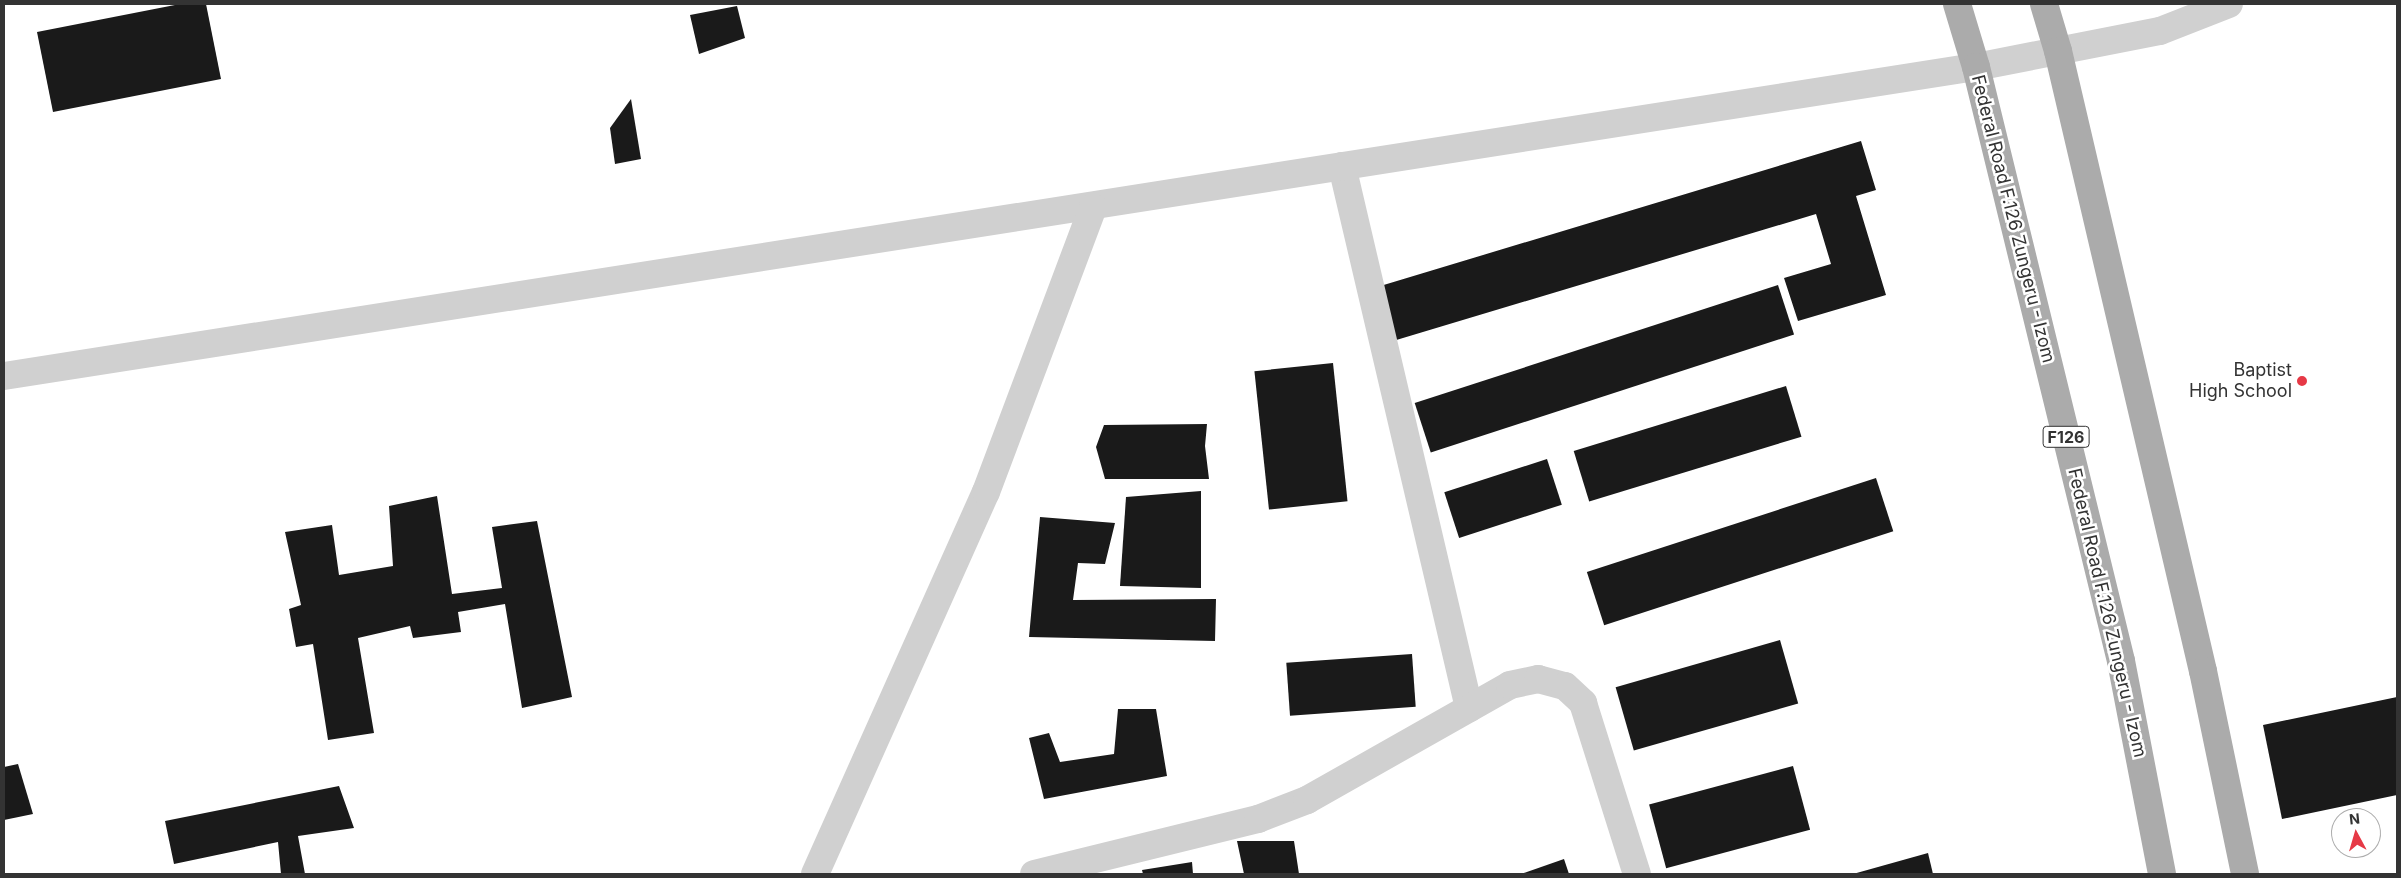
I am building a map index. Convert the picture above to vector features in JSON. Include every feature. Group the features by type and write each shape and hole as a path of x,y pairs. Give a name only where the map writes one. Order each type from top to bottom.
{"main road":[{"name":"Federal Road F.126 Zungeru - Izom","path":"1957,4 1976,67 2121,661 2162,874"},
{"path":"2044,4 2058,51 2203,671 2245,874"}],"street":[{"path":"4,376 1093,207 1342,166 1976,67 2160,31 2229,4"},
{"path":"1342,166 1469,708"},
{"path":"815,874 986,492 1093,207"},
{"path":"1034,874 1258,819 1307,800 1510,685 1538,679 1565,686 1583,703 1637,874"}],"building":[{"path":"180,4 206,4 221,79 53,112 37,32"},
{"path":"737,6 745,38 699,54 690,15"},
{"path":"631,99 641,159 615,164 610,128"},
{"path":"1861,141 1876,190 1856,196 1886,295 1798,321 1784,278 1831,264 1816,214 1393,341 1377,287"},
{"path":"1778,285 1794,334 1431,452 1415,403"},
{"path":"1333,363 1348,501 1269,509 1254,371"},
{"path":"1786,386 1801,437 1589,502 1574,451"},
{"path":"1207,424 1205,446 1209,479 1105,479 1096,447 1104,425"},
{"path":"1547,459 1562,505 1459,538 1444,492"},
{"path":"1876,478 1893,531 1604,625 1587,572"},
{"path":"1201,491 1201,588 1120,586 1126,497"},
{"path":"437,496 452,594 502,588 492,527 537,521 572,697 522,708 505,604 458,612 461,632 413,638 410,626 358,638 374,733 328,740 313,644 296,647 289,609 301,605 285,532 332,525 339,575 393,566 389,506"},
{"path":"1040,517 1115,523 1105,564 1078,563 1073,600 1216,599 1215,641 1029,637"},
{"path":"1780,640 1798,703 1634,751 1616,687"},
{"path":"1412,654 1416,707 1290,716 1286,663"},
{"path":"2397,697 2397,795 2282,819 2263,725"},
{"path":"1118,709 1156,709 1167,776 1044,799 1029,738 1049,733 1060,762 1114,754"},
{"path":"18,764 33,814 4,820 4,767"},
{"path":"1793,766 1810,830 1666,868 1649,805"},
{"path":"339,786 354,828 298,836 305,874 281,874 278,842 174,864 165,821"},
{"path":"1237,841 1294,841 1299,874 1244,874"},
{"path":"1928,853 1933,874 1853,874"},
{"path":"1564,859 1569,874 1521,874"},
{"path":"1192,862 1193,874 1143,874 1142,870"}],"place":[{"name":"Baptist High School","path":"2302,381"}]}
